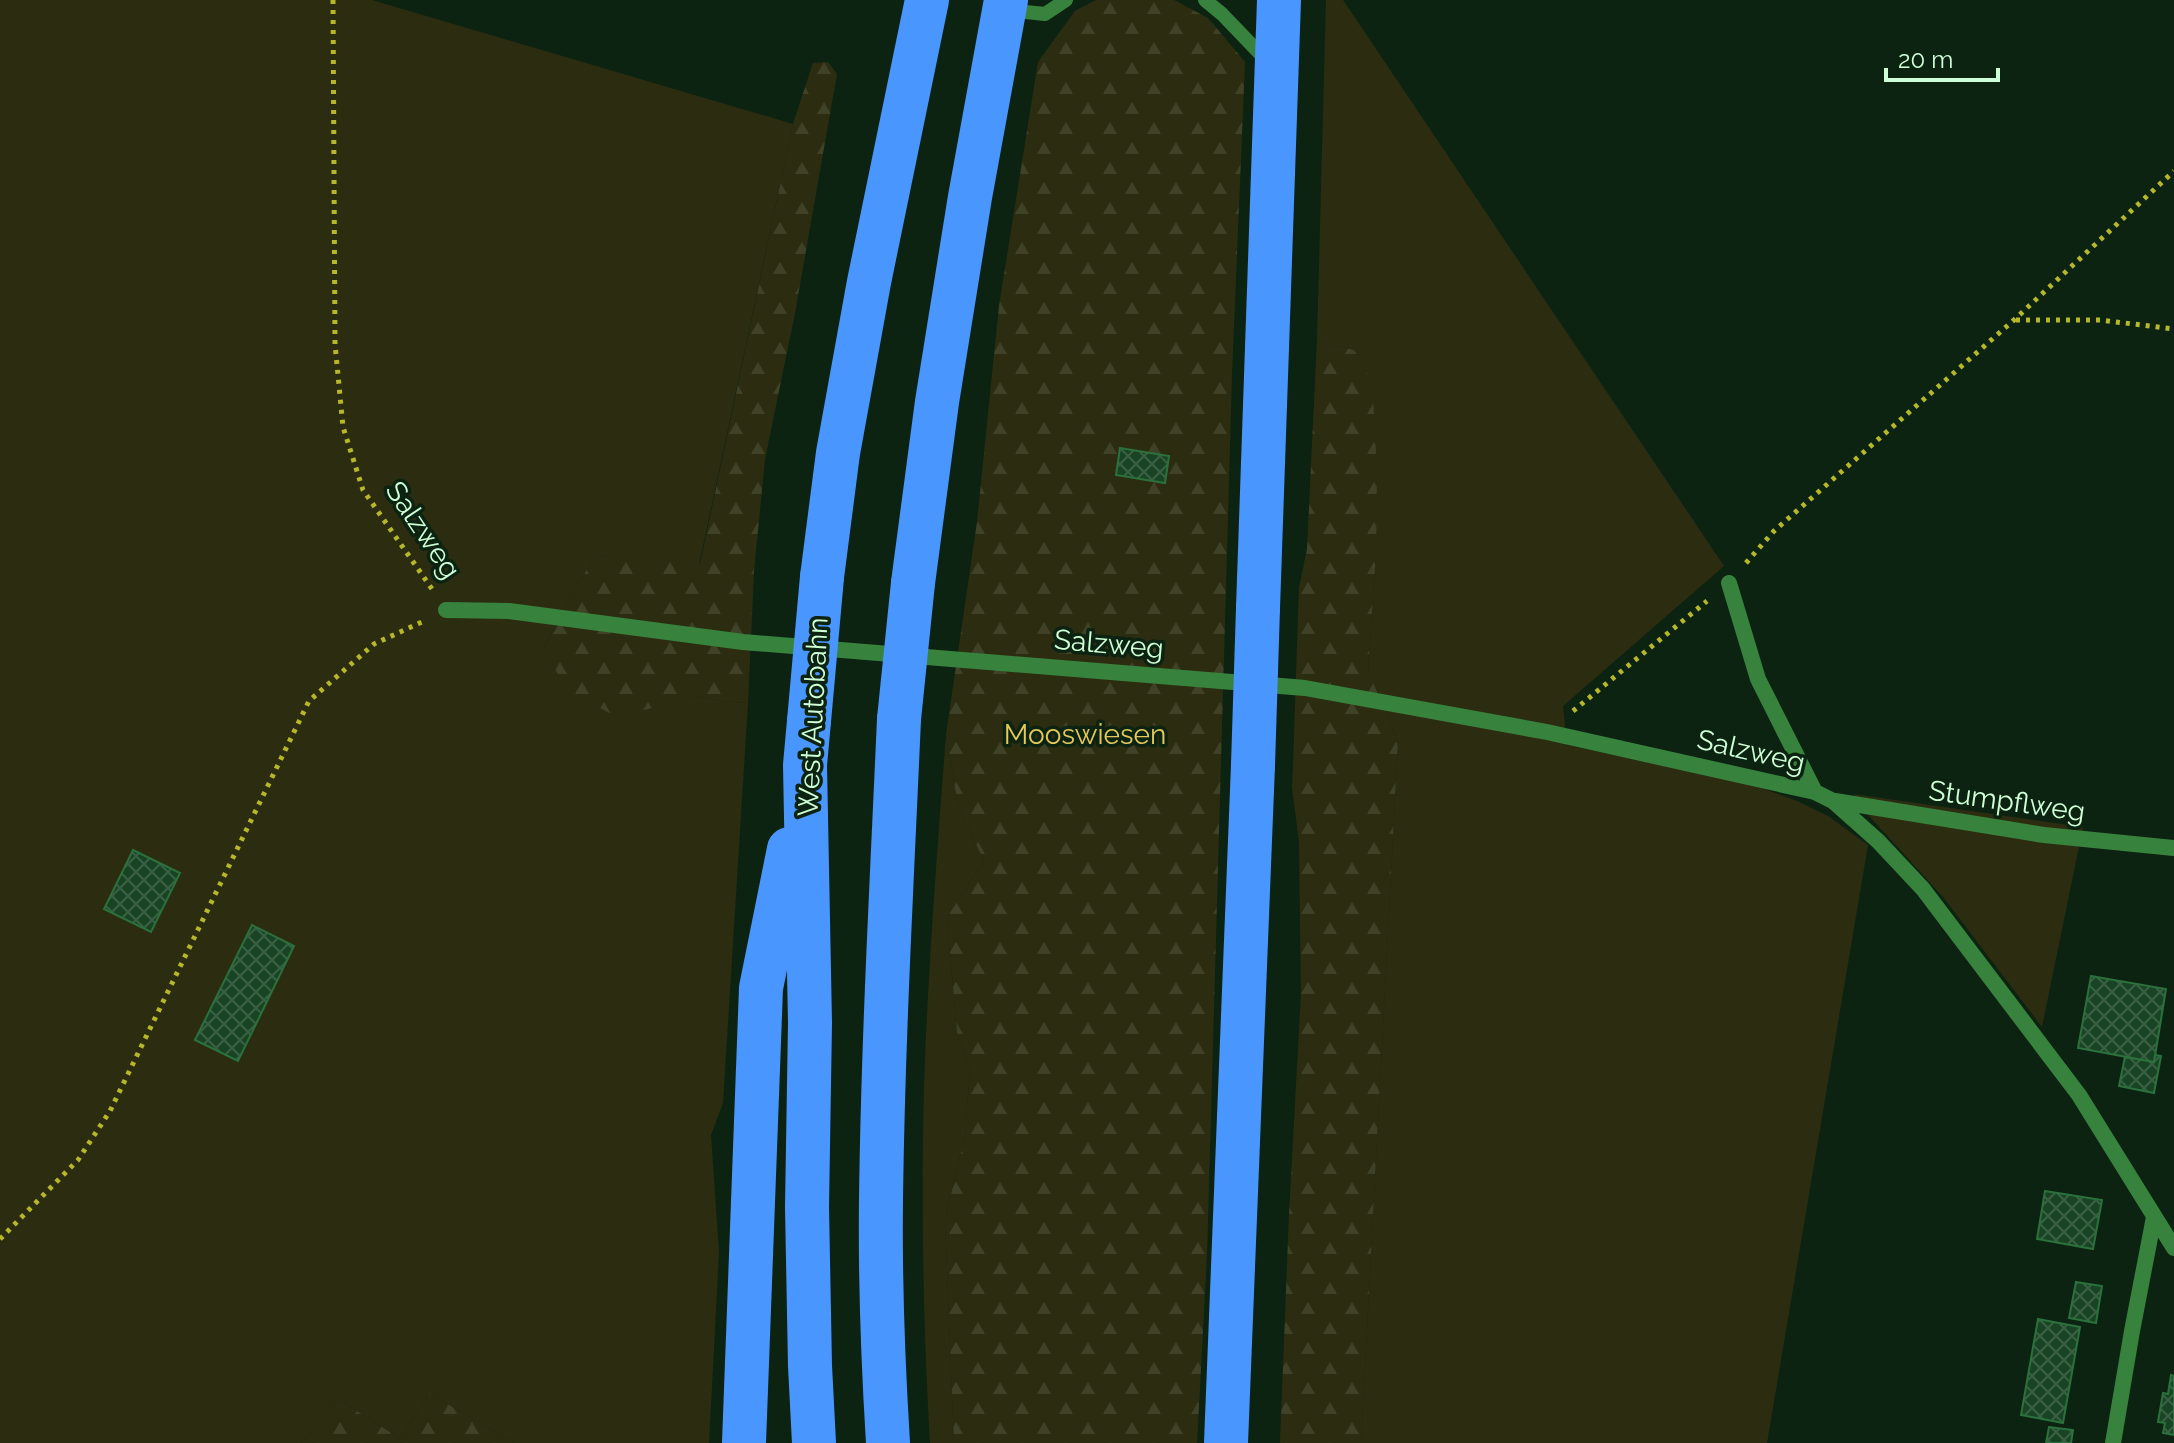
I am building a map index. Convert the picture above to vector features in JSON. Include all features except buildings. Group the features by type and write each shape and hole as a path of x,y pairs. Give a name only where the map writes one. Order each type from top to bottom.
{"highway":[{"name":"West Autobahn","path":"814,1443 808,1223 810,1023 805,765 822,577 838,453 869,282 927,0"},
{"path":"1226,1443 1279,0"},
{"path":"888,1443 883,1361 881,1202 885,1020 899,719 937,402 970,197 1006,5"},
{"path":"744,1443 761,988 805,765"}],"street":[{"path":"1729,583 1758,679 1815,792"},
{"name":"Salzweg","path":"446,610 509,611 743,642 1305,688 1547,732 1815,792 1833,801 1878,841 1923,889 2079,1095 2174,1248"},
{"name":"Stumpflweg","path":"1833,801 2044,835 2174,848"},
{"path":"2113,1443 2154,1217"}],"lane":[{"path":"1006,5 1045,14 1066,0"},
{"path":"1205,0 1276,70"}],"path":[{"name":"Salzweg","path":"333,0 335,344 343,427 363,490 446,610"},
{"path":"1547,732 1729,583 1774,531 2014,320 2174,171"},
{"path":"2014,320 2100,320 2174,329"},
{"path":"0,1239 78,1160 110,1111 309,701 374,644 446,610"}],"green space":[{"path":"0,0 372,0 793,124 699,565 595,556 544,648 668,702 696,696 748,703 723,1103 711,1135 719,1253 709,1443 514,1443 429,1393 401,1439 338,1399 301,1443 0,1443"},
{"name":"Mooswiesen","path":"1096,0 1174,0 1208,18 1245,62 1232,373 1207,1254 1197,1443 954,1443 945,1220 965,1135 970,1071 957,1033 947,917 984,861 958,806 946,735 977,522 999,306 1038,62 1075,11"},
{"path":"1326,0 1343,0 1724,566 1563,706 1567,745 1753,785 1828,816 1868,845 1767,1443 1361,1443 1398,742 1368,670 1376,555 1354,350 1317,341"},
{"path":"828,62 837,74 795,313 765,459 754,571 748,703 696,696 618,717 567,692 544,648 595,556 700,564 793,124 813,63"},
{"path":"1317,341 1354,350 1372,380 1377,470 1376,555 1368,670 1398,742 1361,1443 1280,1443 1301,994 1299,841 1292,787 1299,588 1307,549"},
{"path":"946,735 958,806 984,861 947,917 957,1033 970,1071 965,1135 945,1220 954,1443 930,1443 923,1264 924,1086"},
{"path":"1853,794 2083,827 2042,1027 1943,897"},
{"path":"429,1393 514,1443 301,1443 338,1399 401,1439"}]}
